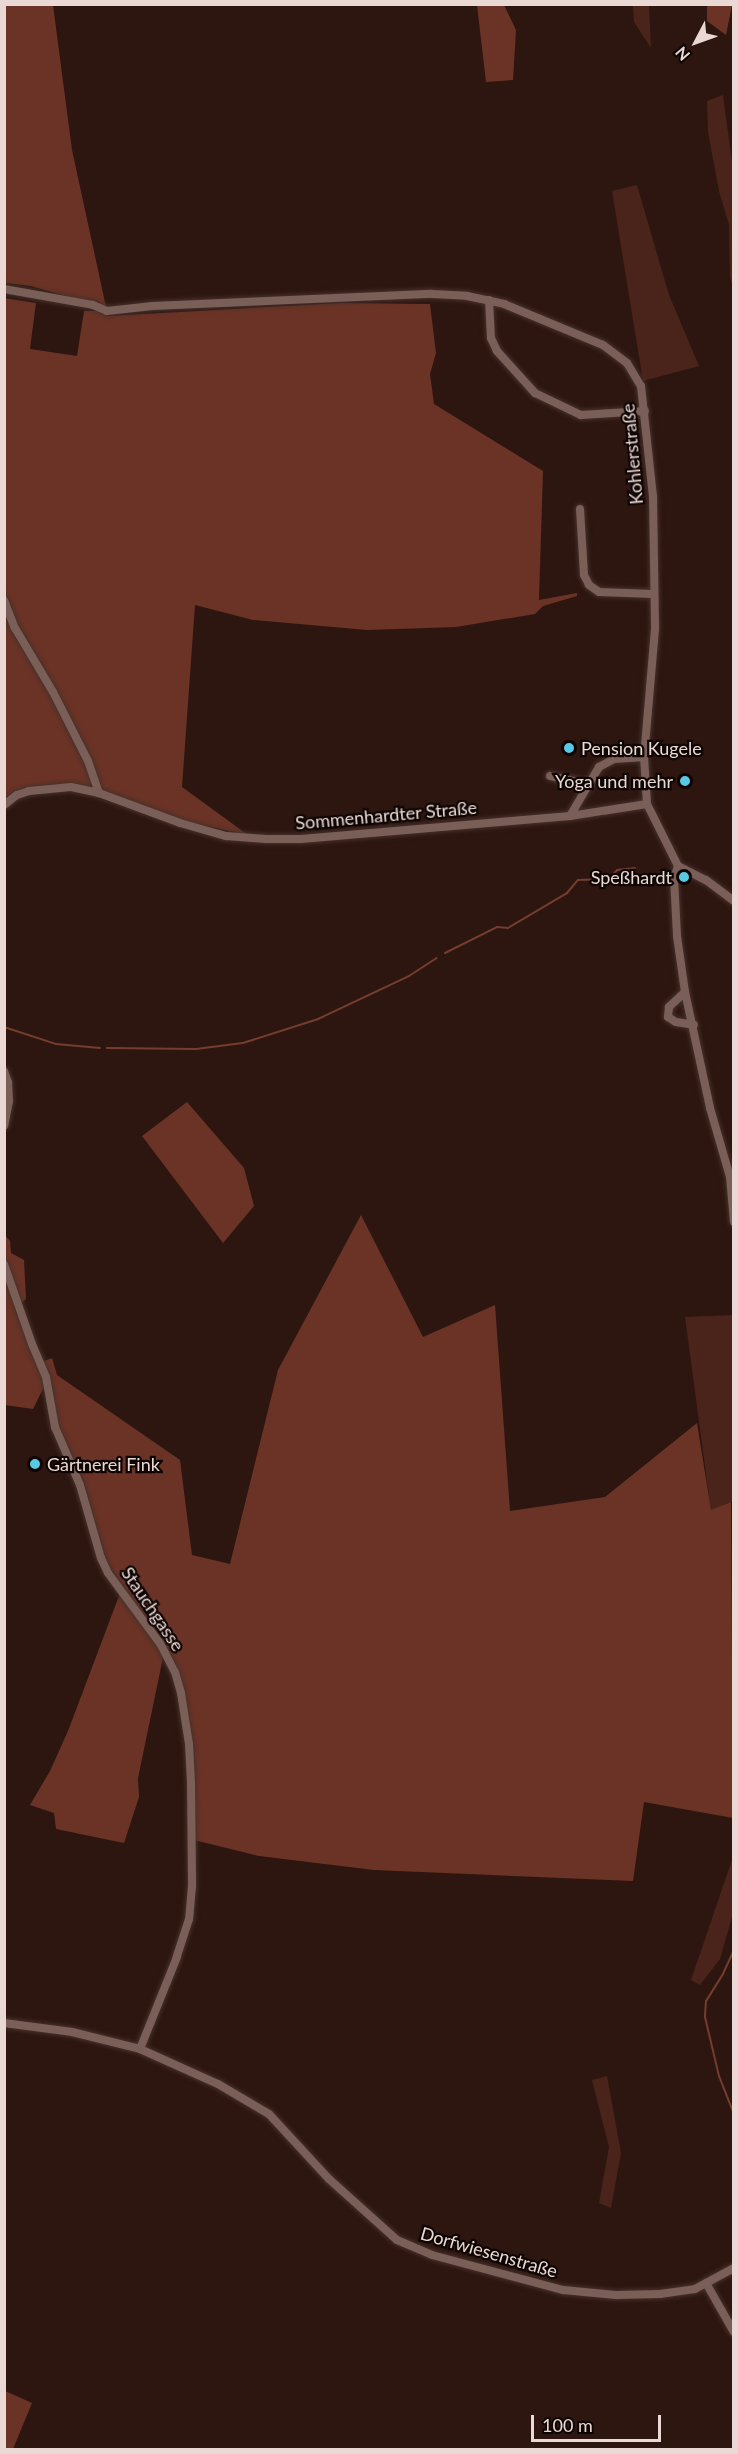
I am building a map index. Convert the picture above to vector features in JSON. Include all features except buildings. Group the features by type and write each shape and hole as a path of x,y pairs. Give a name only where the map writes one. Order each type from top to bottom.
{"street":[{"name":"Kohlerstraße","path":"4,289 93,305 106,310 432,294 489,300 603,345 627,363 641,386 653,497 655,629 644,757 647,804"},
{"path":"489,300 491,338 497,351 535,393 581,415 645,411"},
{"path":"580,509 584,575 589,585 599,592 653,594"},
{"path":"4,600 15,628 53,692 88,760 99,793"},
{"path":"570,816 599,767 614,759 644,757"},
{"path":"550,776 589,784"},
{"name":"Sommenhardter Straße","path":"4,805 17,795 49,787 71,787 99,793 217,833 266,839 301,839 570,816 647,804"},
{"path":"647,804 678,866 706,880 733,900"},
{"path":"678,866 674,878 677,936 685,992 710,1108 730,1177 734,1222"},
{"path":"685,992 669,1007 668,1017 676,1022 693,1025"},
{"path":"4,1071 9,1082 9,1101 4,1126"},
{"name":"Stauchgasse","path":"4,1264 46,1377 55,1427 80,1485 101,1558 108,1573 161,1645 175,1672 186,1724 191,1782 192,1886 189,1919 177,1957 140,2049"},
{"name":"Dorfwiesenstraße","path":"4,2023 72,2032 140,2049 218,2084 269,2114 351,2201 397,2240 412,2248 563,2290 590,2294 660,2294 695,2289 734,2268"},
{"path":"706,2283 734,2332"}],"shaded area":[{"path":"5,5 53,5 72,150 108,316 341,303 430,304 436,353 430,374 434,404 543,471 539,600 577,593 577,596 543,606 535,614 456,627 367,630 253,620 195,605 182,787 248,835 180,820 71,784 46,785 19,792 5,802 4,298 36,303 30,349 77,356 84,311 98,311 99,302 73,298 31,286 5,283"},
{"path":"477,5 504,5 516,30 513,80 486,82"},
{"path":"633,5 649,5 651,48 634,22"},
{"path":"707,5 732,5 726,35 707,21"},
{"path":"723,95 733,170 733,288 730,277 729,225 719,191 708,132 707,101"},
{"path":"637,185 669,295 699,366 643,381 612,191"},
{"path":"187,1102 244,1168 254,1206 223,1243 142,1136"},
{"path":"361,1215 423,1337 495,1305 510,1511 605,1497 697,1423 711,1510 731,1502 733,1818 644,1802 633,1881 374,1870 259,1856 194,1840 192,1744 165,1648 138,1778 139,1797 124,1843 56,1829 54,1813 30,1805 50,1771 68,1731 122,1588 104,1557 84,1483 58,1427 49,1385 44,1387 33,1409 5,1405 4,1234 10,1241 11,1253 24,1260 26,1299 15,1309 36,1364 52,1358 57,1375 180,1460 192,1555 230,1564 278,1370"},
{"path":"733,1315 733,1501 711,1511 685,1317"},
{"path":"733,1857 733,1913 720,1959 700,1985 691,1980"},
{"path":"607,2076 621,2153 611,2208 599,2203 609,2147 592,2080"},
{"path":"5,2391 32,2403 13,2449 5,2449"}],"waterway":[{"path":"445,953 497,927 508,928 567,893 578,880 609,879 617,870 635,868"},
{"path":"107,1048 196,1049 243,1043 318,1019 409,976 437,958"},
{"path":"4,1027 56,1044 100,1048"},
{"path":"734,1950 723,1974 706,2001 705,2017 719,2076 734,2114"}],"place":[{"name":"Pension Kugele","path":"569,748"},
{"name":"Yoga und mehr","path":"685,781"},
{"name":"Speßhardt","path":"684,877"},
{"name":"Gärtnerei Fink","path":"35,1464"}]}
